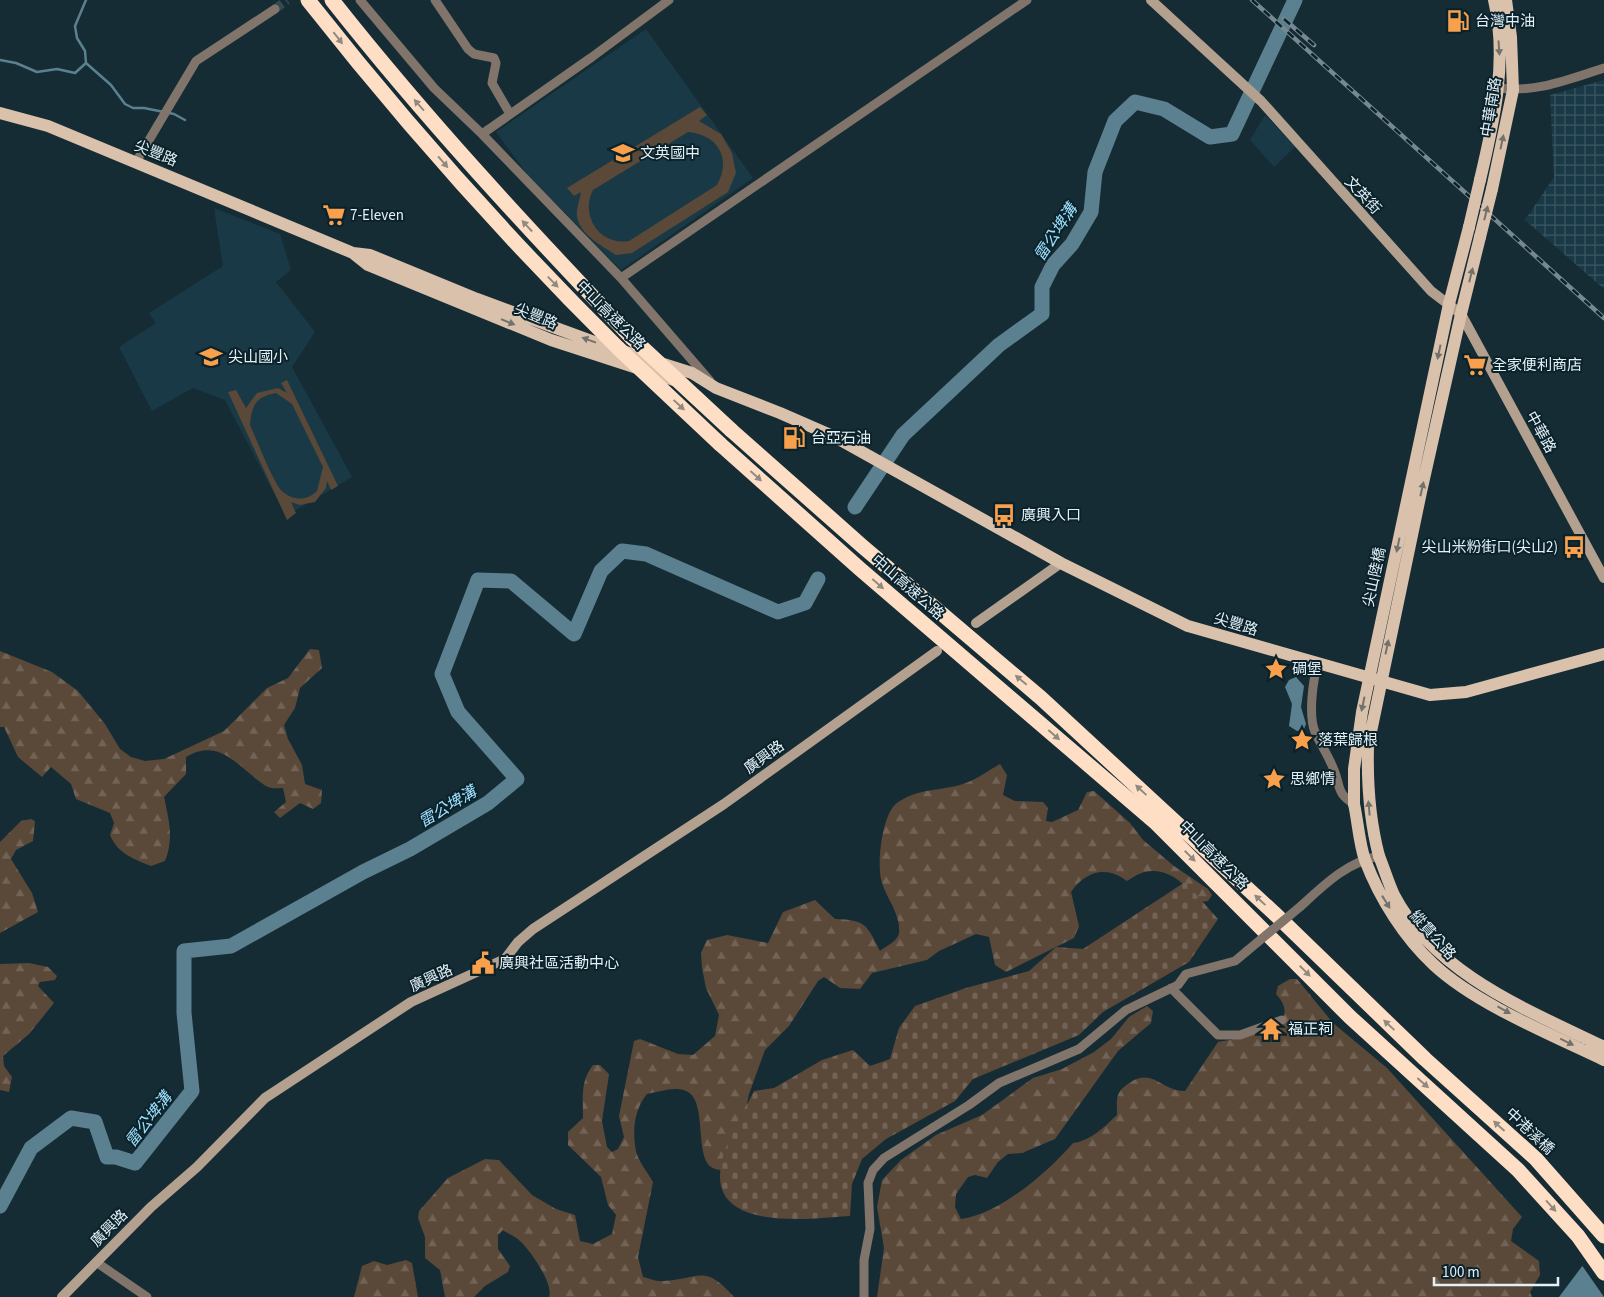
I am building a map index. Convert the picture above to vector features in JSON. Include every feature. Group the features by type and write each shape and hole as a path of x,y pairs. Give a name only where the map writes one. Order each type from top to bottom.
{"highway":[{"name":"中山高速公路","path":"308,0 360,65 496,223 618,348 720,444 860,569 1155,822 1350,1017 1518,1170 1578,1236 1604,1274"},
{"name":"中山高速公路","path":"332,0 374,54 486,182 632,338 731,430 862,546 1041,698 1274,913 1425,1059"},
{"name":"中港溪橋","path":"1425,1059 1536,1158 1604,1236"}],"main road":[{"name":"中華南路","path":"1461,314 1492,189 1513,90 1502,16 1494,0"},
{"name":"中華南路","path":"1449,304 1480,180 1499,88 1502,16 1506,0"},
{"name":"尖豐路","path":"0,113 48,126 353,252 370,255 477,299 594,342 692,373 716,388 780,413 863,453 1061,563 1188,626 1271,652 1318,663 1430,695 1450,695 1604,654"},
{"name":"尖山陸橋","path":"1364,858 1354,804 1354,769 1362,712 1449,304"},
{"name":"尖山陸橋","path":"1379,856 1370,824 1367,794 1368,746 1421,492 1461,314"},
{"name":"縱貫公路","path":"1379,856 1394,895 1420,932 1438,952 1465,974 1531,1018"},
{"name":"縱貫公路","path":"1364,858 1382,897 1405,932 1434,965 1476,994 1531,1018"},
{"path":"1531,1018 1604,1047"},
{"path":"1531,1018 1604,1060"}],"street":[{"path":"360,0 434,88 482,134 621,278 716,388"},
{"path":"435,0 468,49 474,54 494,58 496,63 492,82 494,90 510,114"},
{"path":"482,134 669,0"},
{"path":"621,278 1027,0"},
{"name":"文英街","path":"1151,0 1261,100 1431,291 1449,304"},
{"path":"136,162 196,61 275,9"},
{"path":"1499,88 1513,90 1540,88 1604,68"},
{"name":"中華路","path":"1449,304 1461,314 1604,578"},
{"path":"976,623 1061,563"},
{"name":"廣興路","path":"62,1297 151,1208 197,1167 265,1098 411,1002 505,959 518,942 533,929 724,804 937,651"},
{"path":"1318,663 1313,696 1314,730 1335,772 1340,792 1344,798 1354,804"},
{"path":"864,1297 864,1260 870,1230 868,1183 873,1170 884,1158 969,1105 998,1083 1079,1049 1126,1010 1178,985 1186,974 1235,961 1336,875 1364,858 1379,856"},
{"path":"1171,988 1218,1035 1240,1035 1282,1020"},
{"path":"96,1262 147,1297"}],"shaded area":[{"name":"文英國中","path":"646,29 753,178 621,270 527,174 496,132"},
{"path":"1604,80 1604,289 1525,220 1554,177 1550,95"},
{"path":"1265,115 1295,147 1274,167 1250,140"},
{"name":"尖山國小","path":"214,208 280,234 291,270 276,282 315,332 292,367 352,477 286,516 225,400 193,388 152,411 119,347 156,323 149,313 223,266"},
{"path":"1296,677 1304,686 1301,707 1306,724 1304,729 1297,731 1289,726 1292,704 1285,687 1289,680"},
{"path":"1604,1237 1604,1297 1559,1297"}],"green space":[{"path":"700,107 707,115 699,121 721,134 732,153 736,173 728,192 632,253 616,255 592,239 582,228 577,216 581,192 574,196 567,188","holes":["688,132 698,134 714,143 722,157 723,166 717,185 629,241 609,239 601,234 595,227 589,209 593,190"]},
{"path":"287,380 338,486 331,490 327,481 326,488 315,502 300,505 291,502 296,513 287,520 228,392 236,390 246,408 257,393 278,388 287,393 281,383","holes":["276,393 292,404 323,467 317,491 309,497 300,499 291,497 279,487 250,425 252,412 260,399"]},
{"path":"310,649 319,650 322,668 300,688 295,708 284,725 288,739 302,765 305,784 322,790 321,803 313,809 300,803 280,818 274,812 286,802 283,788 268,787 221,753 210,750 199,751 186,757 186,774 164,797 169,822 168,853 165,861 151,866 127,855 113,842 110,835 114,823 110,813 76,799 71,784 51,767 42,777 18,757 4,727 0,727 0,651 52,672 78,691 105,724 120,749 131,757 145,761 164,759 224,731 267,688 288,678"},
{"path":"1000,764 1007,775 1003,795 1015,801 1043,802 1048,808 1046,821 1052,822 1078,810 1087,792 1094,791 1130,823 1143,840 1174,866 1208,889 1212,895 1208,901 1201,902 1177,879 1162,872 1143,873 1127,881 1112,873 1097,873 1083,879 1071,892 1079,926 1074,938 1006,972 995,965 989,937 976,934 939,951 927,960 872,973 860,989 840,988 824,977 818,981 789,1026 765,1050 749,1094 737,1155 726,1171 711,1167 706,1160 703,1151 697,1105 693,1096 686,1091 677,1089 647,1094 639,1107 634,1128 637,1155 653,1182 638,1257 643,1277 660,1281 708,1276 724,1286 734,1297 549,1297 548,1284 535,1259 518,1239 503,1230 498,1235 498,1249 510,1266 508,1272 485,1286 474,1297 445,1297 440,1270 425,1258 425,1237 418,1218 419,1211 448,1178 485,1159 499,1160 532,1195 556,1209 575,1215 580,1241 593,1244 612,1234 616,1215 608,1205 601,1177 568,1145 568,1132 583,1118 584,1084 593,1065 600,1065 609,1074 602,1121 607,1147 612,1152 618,1149 624,1137 619,1116 634,1041 640,1039 678,1054 693,1055 715,1036 719,1015 706,988 702,968 701,953 707,940 727,935 768,943 783,912 815,900 835,919 859,922 864,925 880,951 894,941 899,933 896,913 884,889 880,875 880,853 884,828 887,817 892,809 905,798 921,792 963,784"},
{"path":"31,819 35,821 33,841 16,850 11,859 32,893 38,912 0,933 0,842 21,821"},
{"path":"1185,882 1218,919 1189,962 1103,1012 1079,1035 973,1079 955,1101 886,1139 862,1159 852,1184 850,1216 794,1219 772,1218 752,1214 735,1206 724,1194 720,1176 724,1154 732,1132 754,1091 774,1088 822,1060 853,1050 870,1066 890,1059 899,1028 915,1006 966,988 1029,971 1056,947 1083,949"},
{"path":"29,963 48,967 57,976 55,980 40,982 38,986 54,1003 29,1034 3,1056 4,1066 12,1077 9,1092 0,1090 0,964"},
{"path":"1290,979 1297,979 1333,1023 1387,1068 1522,1217 1513,1229 1511,1241 1539,1261 1540,1275 1530,1292 1532,1297 877,1297 884,1248 877,1207 882,1180 901,1160 936,1135 982,1115 1033,1078 1062,1069 1094,1052 1111,1039 1129,1017 1147,1006 1153,1011 1151,1023 1118,1051 1055,1139 1022,1153 1008,1154 998,1162 987,1178 975,1175 968,1177 956,1194 955,1207 961,1219 991,1209 1022,1190 1037,1178 1073,1143 1092,1136 1108,1124 1117,1115 1117,1099 1120,1092 1131,1082 1139,1078 1152,1079 1170,1088 1185,1091 1218,1042 1242,1038 1268,1030 1278,1024 1284,1016 1284,1006 1276,994 1278,986"},
{"path":"406,1260 412,1263 418,1297 354,1297 362,1266 374,1261 387,1265"}],"pier":[{"path":"1604,1235 1604,1297 1581,1264"}],"waterway":[{"path":"86,0 75,26 77,38 85,51 86,63 111,85 125,104 133,108 144,108 174,114 185,120"},
{"name":"雷公埤溝","path":"855,507 903,435 999,345 1042,314 1042,287 1053,265 1072,244 1091,212 1095,172 1115,121 1135,102 1164,109 1210,137 1232,134 1295,0"},
{"path":"0,60 16,63 37,72 57,69 75,73 86,63"},
{"name":"雷公埤溝","path":"0,1206 31,1148 71,1118 95,1122 107,1157 116,1157 135,1163 192,1091 184,1013 184,951 231,946 363,872 410,849 488,803 517,779 458,712 442,674 478,580 511,581 574,634 601,571 622,551 646,554 778,612 805,603 818,579"}],"tunnel":[{"path":"275,9 287,0"}],"railway":[{"path":"1252,0 1604,318"},
{"path":"1284,19 1314,45"}],"place":[{"name":"台灣中油","path":"1458,21"},
{"name":"文英國中","path":"623,153"},
{"name":"7-Eleven","path":"334,215"},
{"name":"尖山國小","path":"211,357"},
{"name":"全家便利商店","path":"1475,365"},
{"name":"台亞石油","path":"794,438"},
{"name":"廣興入口","path":"1004,515"},
{"name":"尖山米粉街口(尖山2)","path":"1574,547"},
{"name":"碉堡","path":"1276,669"},
{"name":"落葉歸根","path":"1302,740"},
{"name":"思鄉情","path":"1274,779"},
{"name":"廣興社區活動中心","path":"483,963"},
{"name":"福正祠","path":"1271,1029"}]}
